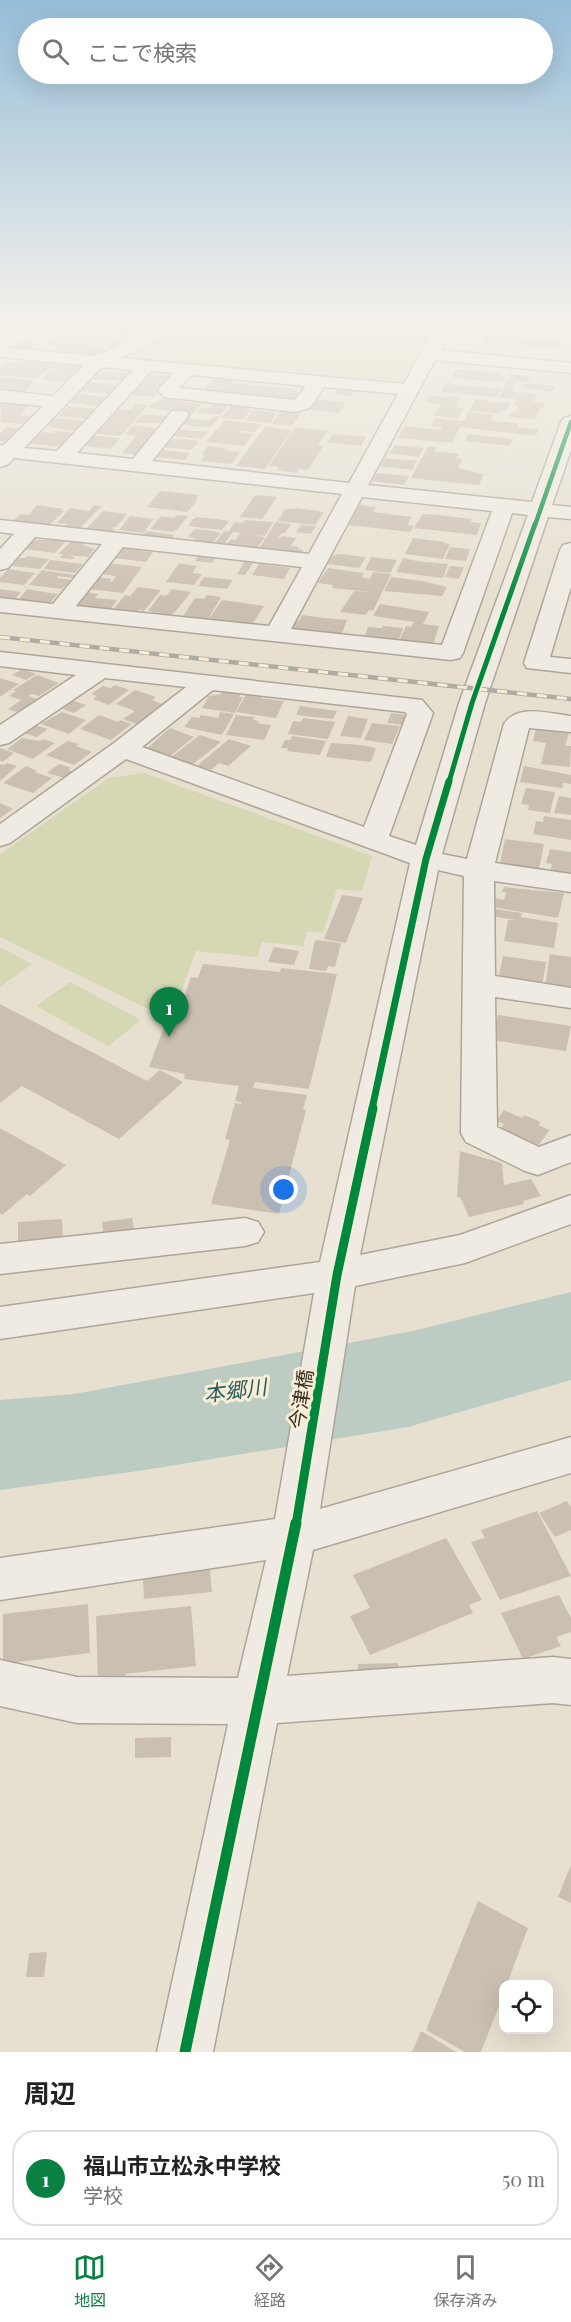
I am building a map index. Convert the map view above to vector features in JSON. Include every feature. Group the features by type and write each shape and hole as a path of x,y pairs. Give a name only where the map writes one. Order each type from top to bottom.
{"street":[{"path":"3,455 40,418"},
{"path":"62,458 99,418"},
{"path":"138,466 177,418"},
{"path":"276,635 353,489 395,418"},
{"name":"今津橋","path":"186,2052 257,1701 296,1525 336,1282 426,859 472,704 571,422"},
{"path":"3,455 62,458 571,513"},
{"path":"0,605 451,653 504,506"},
{"path":"0,526 316,562"},
{"path":"0,563 29,530"},
{"path":"59,612 117,540"},
{"path":"571,550 536,663 571,666"},
{"path":"0,659 413,705 420,713 374,839"},
{"path":"0,737 99,671"},
{"path":"0,837 123,749 208,682"},
{"path":"571,724 525,719 517,724 479,870 479,1133 538,1162 571,1148"},
{"path":"123,749 426,859 479,870 571,883"},
{"path":"479,984 571,998"},
{"path":"0,1323 336,1282 465,1249 571,1209"},
{"path":"0,1259 245,1232"},
{"path":"0,1579 296,1525 571,1455"},
{"path":"0,1683 77,1700 257,1701 553,1680 571,1682"}],"green space":[{"path":"144,773 372,856 362,891 337,889 323,933 307,931 303,946 262,942 257,957 196,951 171,1020 0,937 0,854 109,778"},
{"path":"0,947 32,964 0,987"},
{"path":"70,982 141,1020 108,1046 36,1006"}],"water":[{"name":"本郷川","path":"571,1292 571,1380 408,1427 145,1470 0,1490 0,1400 74,1394 413,1331"}],"building":[{"path":"1,418 28,418 23,424 0,422"},
{"path":"53,418 86,421 75,431 44,426"},
{"path":"105,418 137,418 121,436 89,433 94,428 101,429 105,425 101,424"},
{"path":"139,418 165,418 161,423 135,423"},
{"path":"185,418 209,421 212,418 219,418 210,428 180,424"},
{"path":"221,418 245,418 243,420"},
{"path":"248,418 273,418 270,423 246,421"},
{"path":"276,418 298,418 292,426 271,424"},
{"path":"435,418 464,421 465,418 492,418 490,421 519,423 517,427 538,429 536,436 460,427 452,443 398,438 405,426 440,430 442,427 431,426"},
{"path":"516,418 536,418 535,420"},
{"path":"224,420 261,424 255,432 240,432 253,434 244,446 206,442 216,430 221,430 218,429"},
{"path":"133,425 158,429 139,455 122,453 136,436 125,435"},
{"path":"6,427 21,429 8,442 0,441 0,434"},
{"path":"265,427 292,430 265,469 236,466"},
{"path":"295,427 328,431 318,445 323,446 308,470 299,469 297,473 277,470 279,467 269,466"},
{"path":"180,429 209,431 202,439 174,436"},
{"path":"54,431 75,433 61,447 29,443 42,432 52,433"},
{"path":"333,434 366,437 361,446 327,442"},
{"path":"468,434 513,439 510,446 465,441"},
{"path":"88,435 120,438 111,449 78,445"},
{"path":"166,440 199,441 192,450 162,447"},
{"path":"395,445 424,448 419,457 390,453"},
{"path":"208,446 240,452 231,464 201,461"},
{"path":"428,446 437,447 434,451 459,454 457,458 463,459 458,468 484,474 479,485 411,478"},
{"path":"162,450 190,453 185,460 157,457"},
{"path":"385,458 417,460 412,470 380,466"},
{"path":"377,473 409,476 404,485 372,481"},
{"path":"160,491 199,495 195,501 197,501 187,512 147,507"},
{"path":"255,495 277,497 262,519 240,517"},
{"path":"37,505 64,511 47,527 13,521 21,514 29,515"},
{"path":"94,505 102,506 79,529 64,527 67,524 57,523 70,508 89,511"},
{"path":"359,505 376,507 373,512 412,517 407,525 414,526 410,532 349,525"},
{"path":"297,508 324,512 315,525 278,521 285,509"},
{"path":"103,511 127,514 116,527 110,528 115,529 110,534 86,529"},
{"path":"177,515 188,516 177,530 172,532 150,529 161,516 174,518"},
{"path":"422,515 472,519 470,526 472,522 481,523 477,535 414,528"},
{"path":"130,516 154,519 143,533 119,530"},
{"path":"198,517 229,521 222,530 188,526 193,519"},
{"path":"245,520 273,522 265,536 250,535 265,537 254,552 224,547 231,539 235,540 240,533 233,532 222,547 213,546 224,531 228,532 235,522 242,523"},
{"path":"276,522 291,524 277,539 283,536 296,538 291,546 303,550 300,554 258,550"},
{"path":"301,525 316,526 311,534 296,532"},
{"path":"195,529 221,533 210,546 191,544 195,538 188,537"},
{"path":"146,531 174,535 170,540 141,538"},
{"path":"53,537 68,539 55,553 25,549 34,540 50,540"},
{"path":"413,538 450,544 443,559 405,554"},
{"path":"73,540 86,542 83,545 95,549 88,557 68,555 75,557 73,559 60,558 63,554 58,554"},
{"path":"125,546 153,552 146,562 115,558"},
{"path":"450,547 470,549 466,561 445,559"},
{"path":"199,555 216,557 212,563 195,561"},
{"path":"333,555 366,557 359,568 327,564"},
{"path":"27,556 49,559 40,569 12,566 19,558"},
{"path":"371,557 397,560 390,573 365,570"},
{"path":"403,558 448,564 443,578 396,572"},
{"path":"50,560 83,564 75,573 44,569"},
{"path":"245,561 254,562 245,575 237,574"},
{"path":"108,563 142,567 123,593 88,589 98,577 111,579 112,582 116,576 101,574"},
{"path":"179,563 197,566 192,573 202,574 194,585 166,582"},
{"path":"259,564 290,568 284,579 252,575"},
{"path":"450,566 464,567 459,579 445,577"},
{"path":"328,568 364,573 362,577 370,579 373,572 391,574 373,611 369,610 366,615 340,612 354,591 373,592 332,588 333,585 318,583"},
{"path":"8,569 35,573 24,585 0,582 0,578"},
{"path":"42,570 75,575 72,578 58,576 57,578 71,580 62,589 29,585"},
{"path":"204,577 233,580 227,589 198,586"},
{"path":"391,577 447,587 442,596 384,591"},
{"path":"138,587 161,590 144,611 138,610 135,615 112,611 125,595 130,596"},
{"path":"0,589 21,592 12,603 0,601"},
{"path":"27,589 58,594 49,604 17,602"},
{"path":"172,589 191,592 170,615 148,611 160,595 166,596"},
{"path":"86,592 98,594 95,598 117,600 108,613 74,609"},
{"path":"207,595 221,597 207,621 182,618 195,598 204,599"},
{"path":"222,600 264,606 250,628 207,622"},
{"path":"380,604 429,612 423,624 439,626 433,645 399,641 406,626 411,627 414,622 373,616"},
{"path":"302,615 347,620 341,636 291,630 295,620 299,621"},
{"path":"383,626 403,628 398,642 364,638 368,627 382,628"},
{"path":"23,669 36,674 26,680 12,675"},
{"path":"37,675 59,683 39,696 32,694 28,696 42,701 22,714 8,709 21,700 9,696 16,691 13,690"},
{"path":"0,678 19,684 0,697"},
{"path":"115,685 129,690 109,705 93,699 97,696 91,694 103,686 111,688"},
{"path":"135,690 156,697 152,700 162,704 147,715 151,717 139,725 123,719 135,711 116,704"},
{"path":"224,690 241,693 239,697 243,697 235,713 202,708 209,696 222,694"},
{"path":"247,693 263,695 261,698 284,701 276,718 236,712"},
{"path":"71,700 86,705 74,713 60,708"},
{"path":"300,706 337,711 333,719 296,715"},
{"path":"62,712 86,720 69,734 41,724"},
{"path":"220,712 234,714 222,735 184,727 192,717 199,718 201,715 218,718"},
{"path":"391,713 407,715 403,725 387,723"},
{"path":"99,715 132,724 111,740 80,729"},
{"path":"236,715 254,717 253,720 259,721 257,723 271,725 264,740 226,735"},
{"path":"348,716 368,719 361,738 340,736"},
{"path":"303,718 335,722 328,739 288,734 293,721 301,722"},
{"path":"372,723 400,726 392,744 364,740"},
{"path":"35,725 48,729 37,737 24,733"},
{"path":"170,728 194,737 169,757 146,749"},
{"path":"536,729 569,733 565,746 571,746 570,767 541,764 546,743 533,741"},
{"path":"200,735 221,742 192,765 171,757"},
{"path":"292,736 326,741 320,755 287,751 288,748 281,748 285,740 290,740"},
{"path":"22,738 40,741 43,739 55,743 33,759 7,749"},
{"path":"229,739 251,746 228,766 219,763 211,770 197,766"},
{"path":"68,741 79,744 76,746 92,752 74,765 46,755"},
{"path":"331,743 376,748 371,762 326,757"},
{"path":"0,748 14,753 3,762 0,761"},
{"path":"7,763 17,766 0,781 0,764"},
{"path":"59,764 71,768 68,770 72,771 64,778 47,773"},
{"path":"26,766 52,778 33,793 3,783"},
{"path":"524,766 571,775 571,784 563,783 562,788 520,782"},
{"path":"526,788 555,792 550,813 528,810 529,805 521,804"},
{"path":"559,796 571,798 571,815 554,813"},
{"path":"0,803 13,809 0,818"},
{"path":"544,816 571,820 571,840 533,834 536,821 543,822"},
{"path":"505,839 544,844 539,869 500,864"},
{"path":"550,849 571,852 571,874 550,871 552,864 546,863"},
{"path":"504,887 564,893 558,918 492,907 495,898 504,900 506,892 502,892"},
{"path":"342,895 363,898 346,943 324,939"},
{"path":"495,909 522,913 521,917 558,923 554,948 504,941 508,920 515,920 492,916"},
{"path":"315,940 341,943 335,967 328,966 326,971 309,969"},
{"path":"274,947 299,951 294,965 268,962"},
{"path":"550,954 571,957 571,990 545,986"},
{"path":"503,956 546,962 542,986 498,979"},
{"path":"203,964 280,972 281,968 337,974 309,1089 255,1082 253,1088 307,1095 303,1110 306,1110 279,1214 211,1204 230,1140 225,1139 235,1103 241,1104 235,1101 239,1086 184,1079 185,1074 149,1067 165,1024 175,1025 191,977 198,978"},
{"path":"0,1004 147,1081 160,1070 183,1082 119,1139 22,1086 0,1103"},
{"path":"498,1015 571,1026 566,1051 492,1040"},
{"path":"504,1110 522,1118 524,1115 541,1122 538,1125 550,1130 537,1147 499,1131 504,1124 496,1121"},
{"path":"0,1128 66,1165 30,1196 27,1194 2,1215 0,1213"},
{"path":"460,1151 502,1163 504,1185 531,1179 541,1196 523,1201 524,1204 469,1217 460,1197 457,1197"},
{"path":"132,1218 134,1229 103,1233 102,1222"},
{"path":"62,1219 63,1241 18,1245 18,1222"},
{"path":"567,1501 571,1507 571,1530 555,1537 539,1513"},
{"path":"537,1511 571,1576 500,1600 471,1542 485,1538 481,1530"},
{"path":"446,1538 482,1600 469,1605 473,1613 370,1655 350,1616 370,1608 353,1575"},
{"path":"209,1560 212,1592 144,1599 142,1567"},
{"path":"559,1595 571,1618 571,1632 556,1637 561,1646 523,1659 501,1613"},
{"path":"88,1604 90,1653 3,1664 3,1614"},
{"path":"191,1606 196,1666 125,1674 126,1680 98,1683 96,1616"},
{"path":"398,1663 399,1673 358,1674 358,1664"},
{"path":"171,1737 171,1757 135,1758 135,1738"},
{"path":"571,1865 571,1903 558,1897"},
{"path":"478,1901 528,1928 508,1980 499,1980 499,2006 481,2052 465,2052 426,2030"},
{"path":"47,1952 44,1977 26,1977 29,1953"},
{"path":"421,2031 456,2052 412,2052"}],"railway":[{"path":"0,637 571,699"}],"cycle path":[{"path":"185,2052 257,1701 294,1536 337,1275 426,859 472,703 571,422"}],"place":[{"name":"福山市立松永中学校","path":"169,1037"}]}
